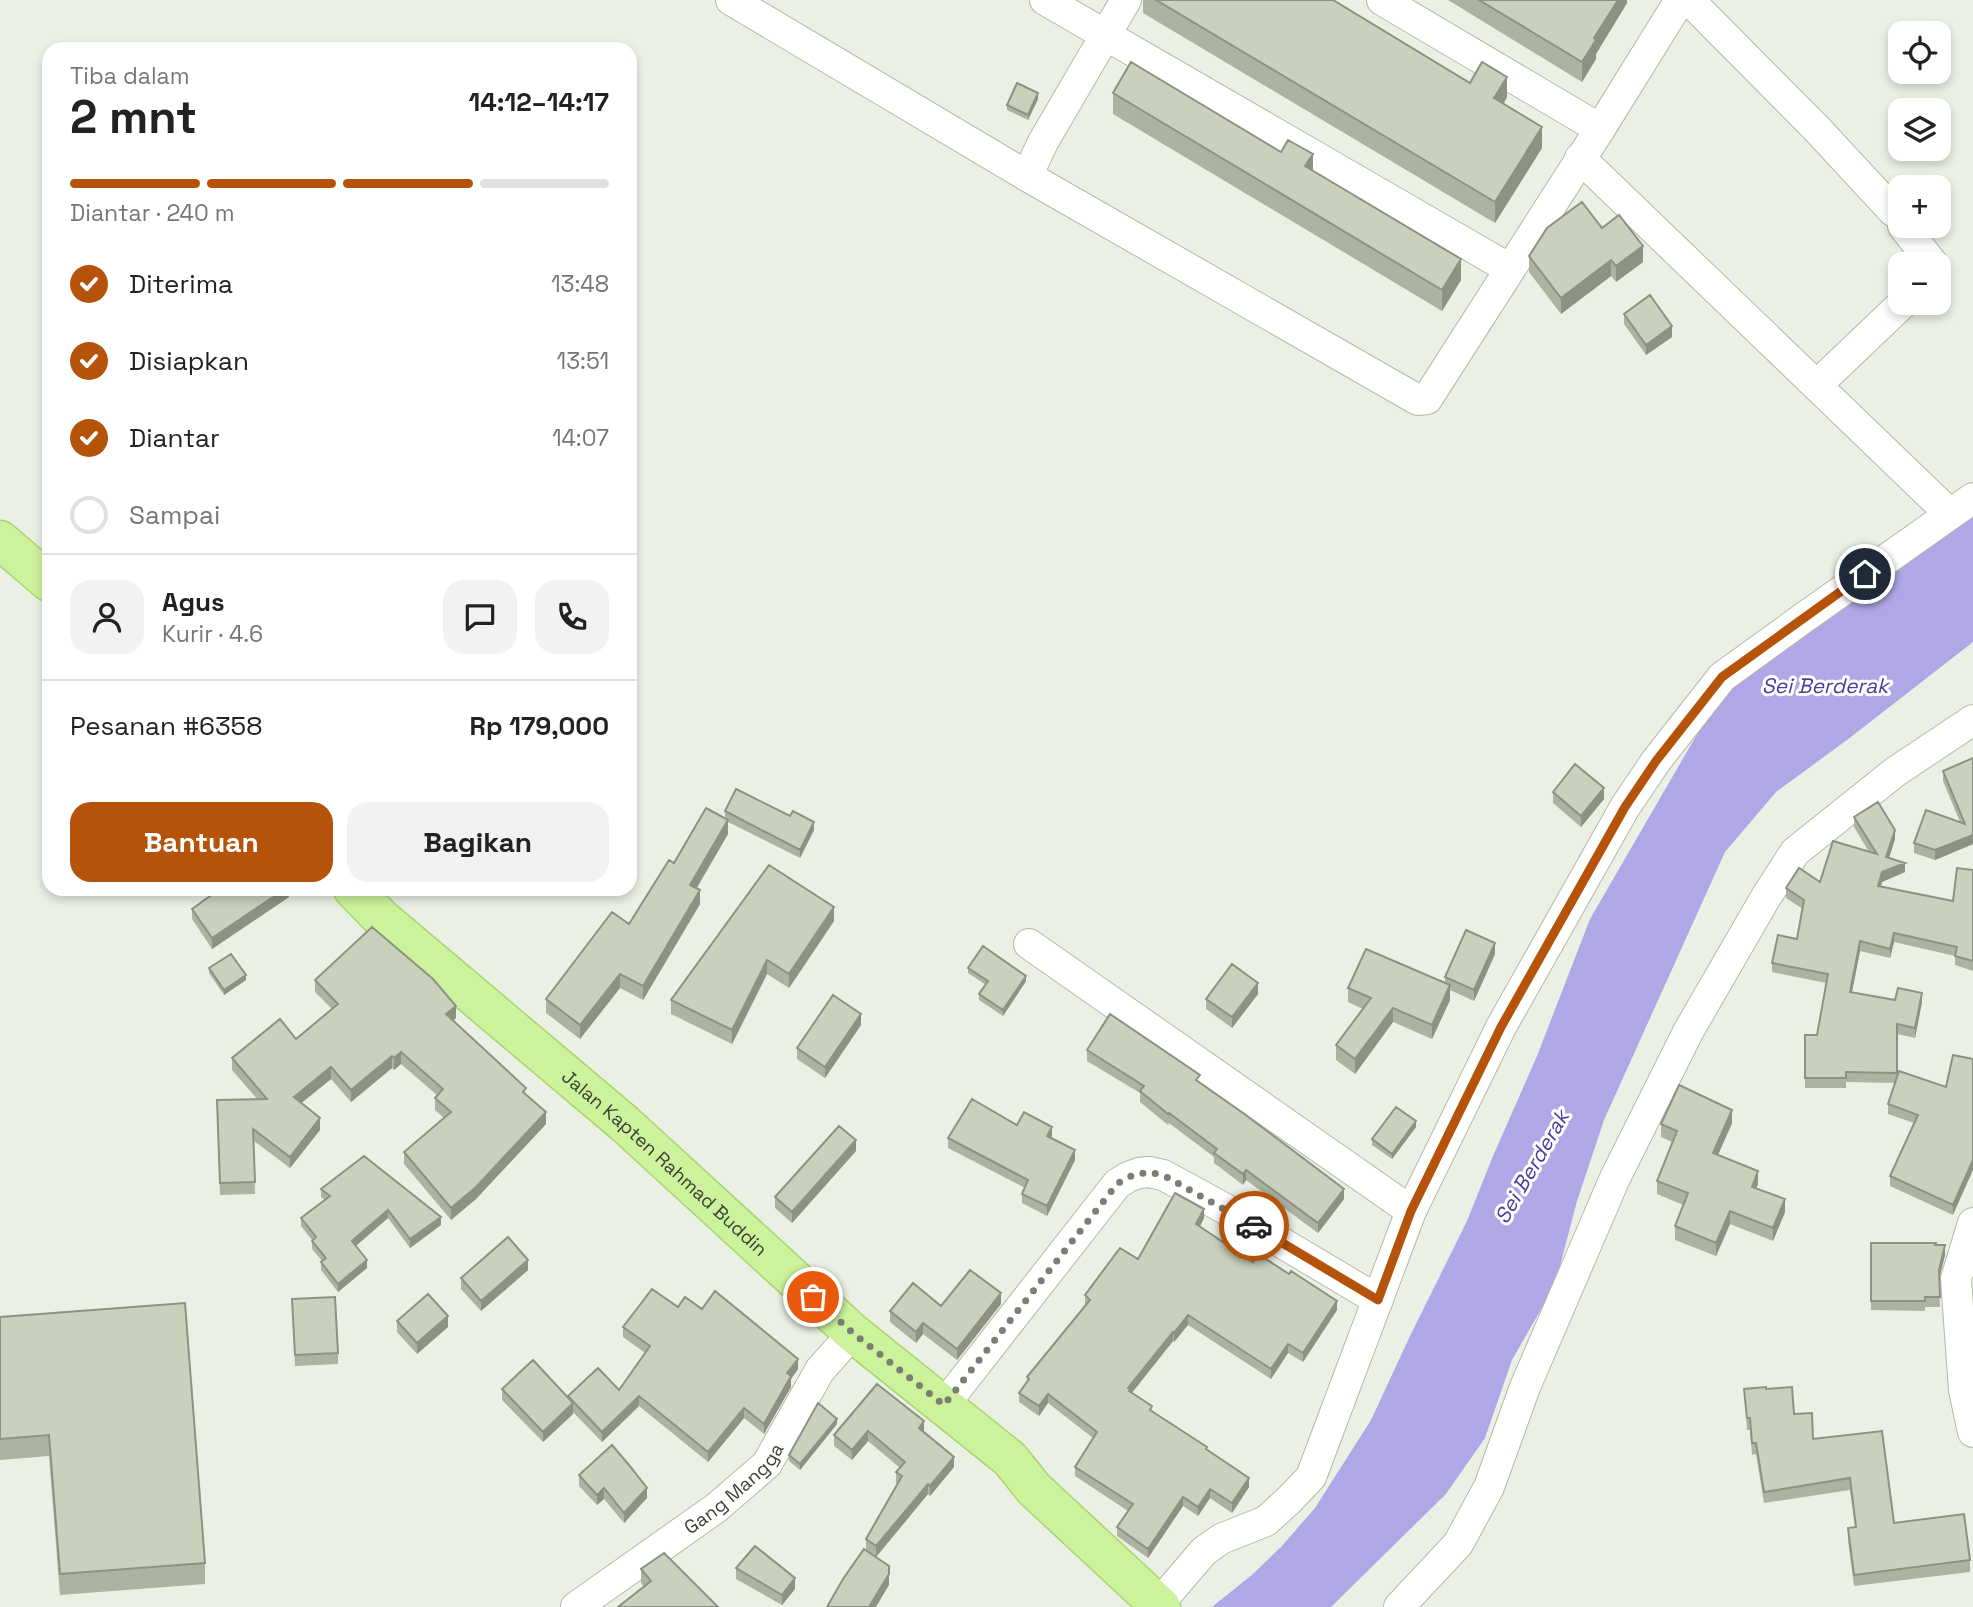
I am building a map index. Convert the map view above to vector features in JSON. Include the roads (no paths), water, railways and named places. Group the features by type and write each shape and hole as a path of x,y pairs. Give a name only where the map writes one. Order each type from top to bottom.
{"main road":[{"path":"0,540 42,576"},
{"name":"Jalan Kapten Rahmad Buddin","path":"360,896 381,918 625,1124 853,1333 1010,1459 1034,1489 1159,1606"}],"street":[{"path":"731,0 1027,176 1418,400 1427,399 1680,0"},
{"path":"1045,0 1510,270"},
{"path":"1027,176 1043,142 1126,0"},
{"path":"1382,0 1600,129"},
{"path":"1689,0 1817,129 1888,208"},
{"path":"1159,1606 1204,1551 1221,1539 1266,1521 1311,1477 1411,1211 1501,1027 1625,807 1656,761 1722,677 1961,506 1817,385 1580,158"},
{"path":"1912,238 1923,252"},
{"path":"1817,385 1890,315"},
{"path":"1399,1607 1458,1544 1489,1487 1525,1387 1615,1178 1689,1030 1795,852 1895,772 1973,720"},
{"path":"1029,944 1411,1211"},
{"path":"944,1405 1117,1184 1139,1173 1163,1175 1378,1300"},
{"path":"1973,1223 1956,1279 1964,1390 1973,1432"},
{"name":"Gang Mangga","path":"576,1607 716,1508 767,1464 820,1370 853,1333"}],"water":[{"name":"Sei Berderak","path":"1973,512 1973,642 1776,792 1725,852 1604,1120 1577,1201 1555,1285 1512,1360 1485,1438 1446,1494 1331,1607 1212,1607 1253,1574 1315,1508 1371,1420 1467,1221 1537,1056 1590,919 1714,705 1727,688 1754,673 1795,638"}]}
